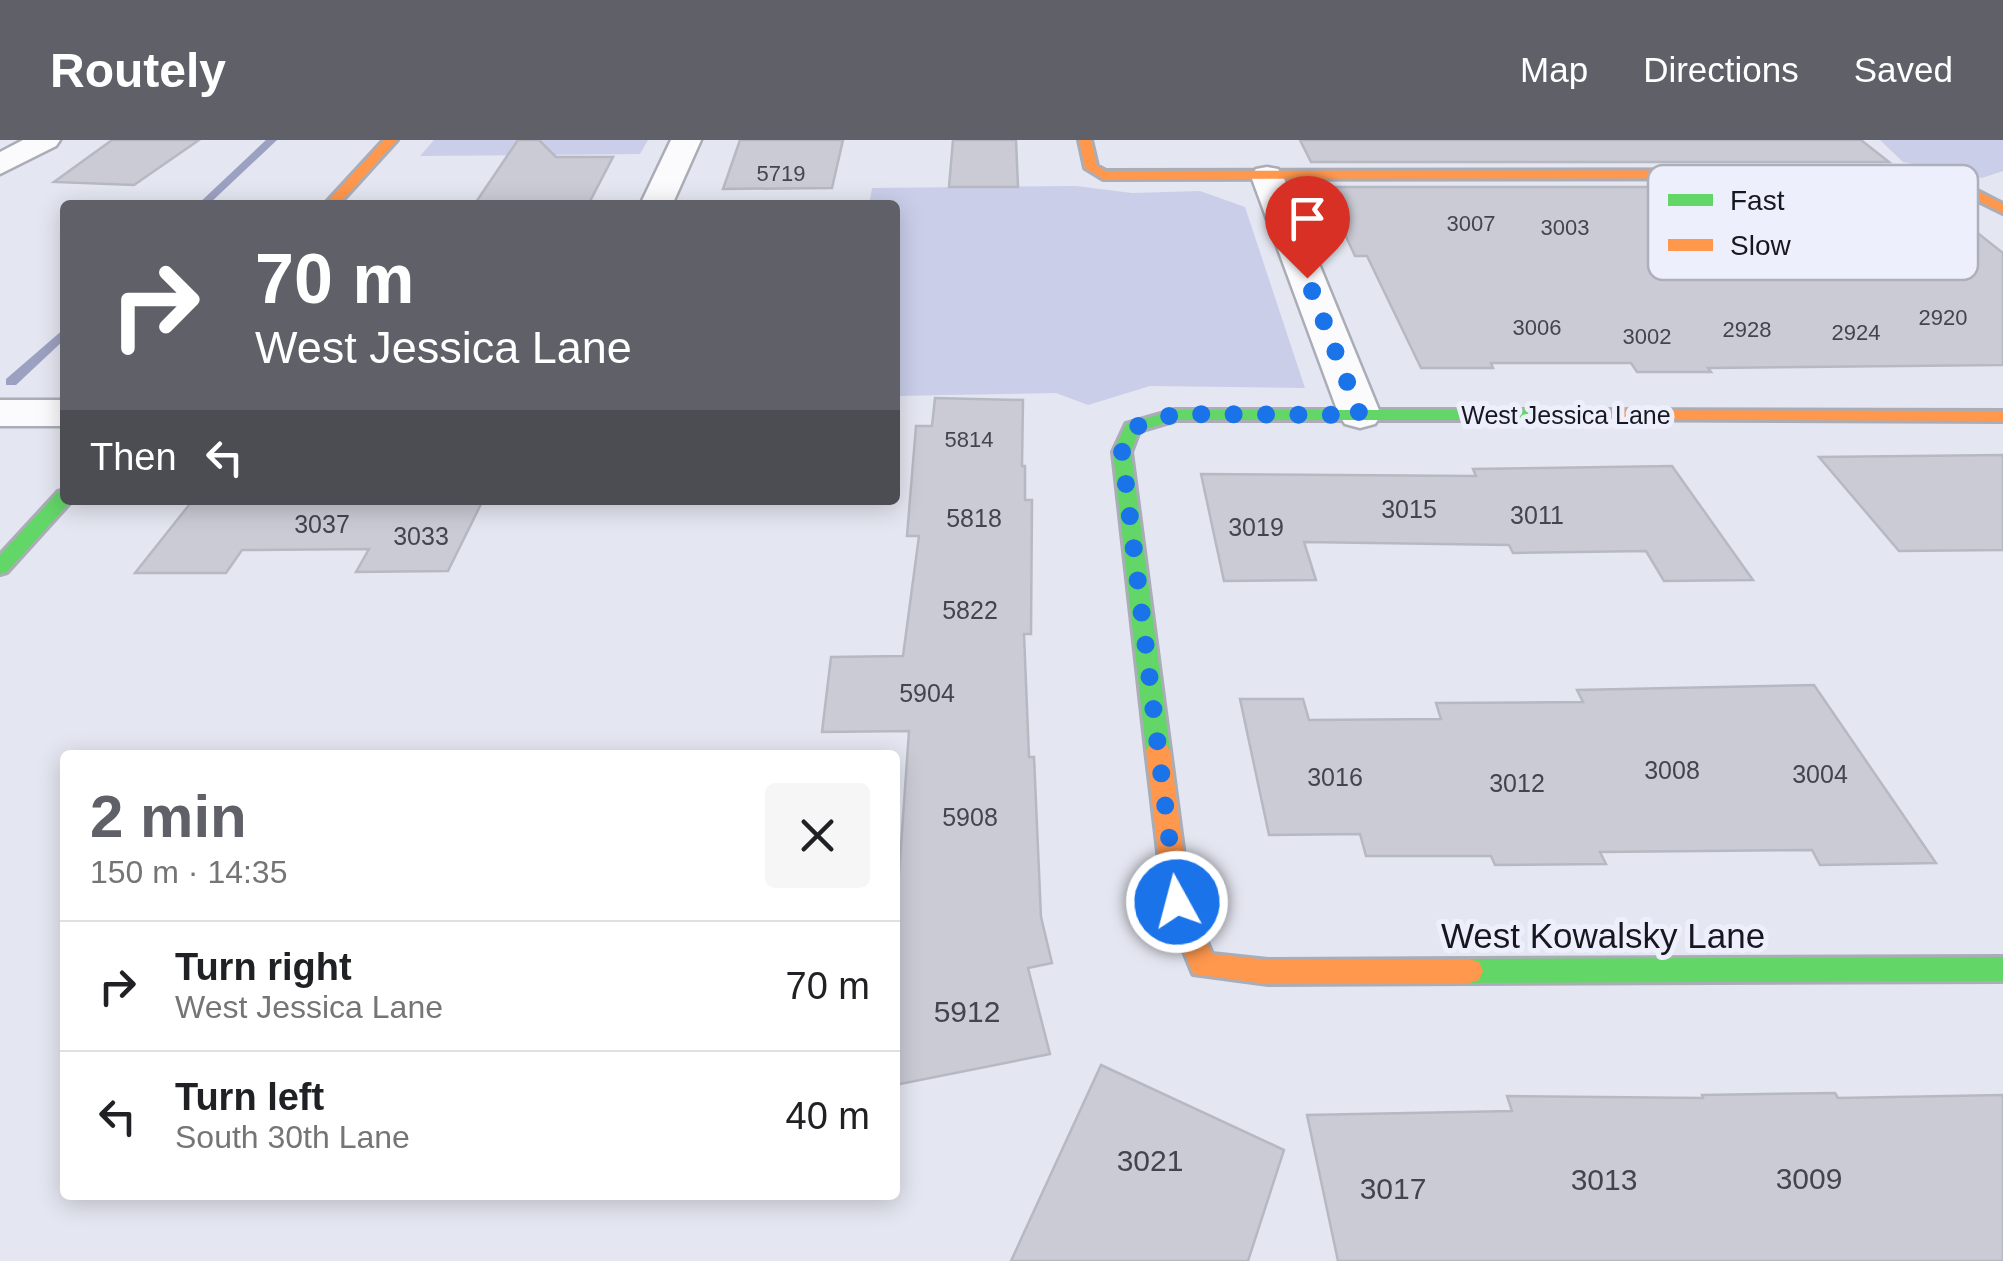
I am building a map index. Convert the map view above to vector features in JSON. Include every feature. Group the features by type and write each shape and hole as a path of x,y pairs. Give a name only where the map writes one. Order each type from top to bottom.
{"street":[{"path":"0,164 45,140"},
{"path":"336,200 391,140"},
{"path":"658,200 686,140"},
{"path":"1085,140 1091,168 1103,175 1648,175"},
{"path":"1268,176 1360,415"},
{"path":"1978,193 2003,210"},
{"path":"0,413 60,413"},
{"name":"West Jessica Lane","path":"1203,965 1177,902 1122,452 1132,428 1175,414 2003,416"},
{"path":"0,567 60,501"},
{"name":"West Kowalsky Lane","path":"1203,965 1268,972 2003,969"}],"shaded area":[{"path":"434,140 648,140 640,154 420,156"},
{"path":"1880,140 2003,140 2003,171 1982,178 1978,177 1978,165 1903,162"},
{"path":"1076,186 1132,193 1200,191 1245,207 1305,388 1150,386 1088,405 1056,393 900,396 900,200 870,200 872,188"}],"building":[{"path":"112,140 199,140 134,185 54,182"},
{"path":"518,140 539,140 556,157 613,157 591,200 477,200"},
{"path":"740,140 843,140 832,188 723,189"},
{"path":"953,140 1016,140 1018,187 949,187"},
{"path":"1300,140 1861,140 1889,162 1311,162"},
{"path":"1323,187 1648,187 1648,280 1978,280 1978,233 2003,253 2003,365 1708,368 1711,372 1637,372 1631,363 1491,363 1493,368 1421,368 1367,256 1355,256"},
{"path":"935,398 1023,400 1025,500 1032,500 1031,634 1024,634 1029,757 1034,757 1041,917 1052,963 1028,968 1050,1054 900,1084 900,860 909,731 822,732 831,657 903,656 919,536 907,536 916,426 932,426"},
{"path":"2003,455 2003,550 1899,551 1819,457"},
{"path":"1672,466 1753,580 1664,581 1646,551 1513,553 1509,545 1304,542 1316,580 1224,581 1201,474 1476,476 1473,469"},
{"path":"189,505 481,505 448,571 356,572 369,549 242,550 226,573 135,573"},
{"path":"1814,685 1936,863 1820,865 1812,850 1600,852 1606,864 1495,865 1491,856 1366,856 1360,834 1269,835 1240,699 1303,699 1309,720 1441,719 1436,703 1583,702 1577,690"},
{"path":"1101,1065 1284,1150 1248,1261 1011,1261"},
{"path":"1835,1093 1838,1098 2003,1095 2003,1261 1338,1261 1307,1115 1512,1111 1507,1096 1703,1098 1702,1095"}],"waterway":[{"path":"207,200 272,140"},
{"path":"11,382 60,337"}],"traffic: fast":[{"path":"1158,750 1122,452 1132,428 1175,415 1555,415"},
{"path":"0,567 60,501"},
{"path":"1469,971 2003,969"}],"traffic: slow":[{"path":"336,200 391,140"},
{"path":"1085,140 1091,168 1103,175 1648,174"},
{"path":"1978,196 2003,209"},
{"path":"1555,415 2003,416"},
{"path":"1158,750 1177,902 1203,965 1268,972 1469,971"}],"route":[{"path":"1177,902 1122,452 1132,428 1175,414 1360,415 1307,278"}]}
